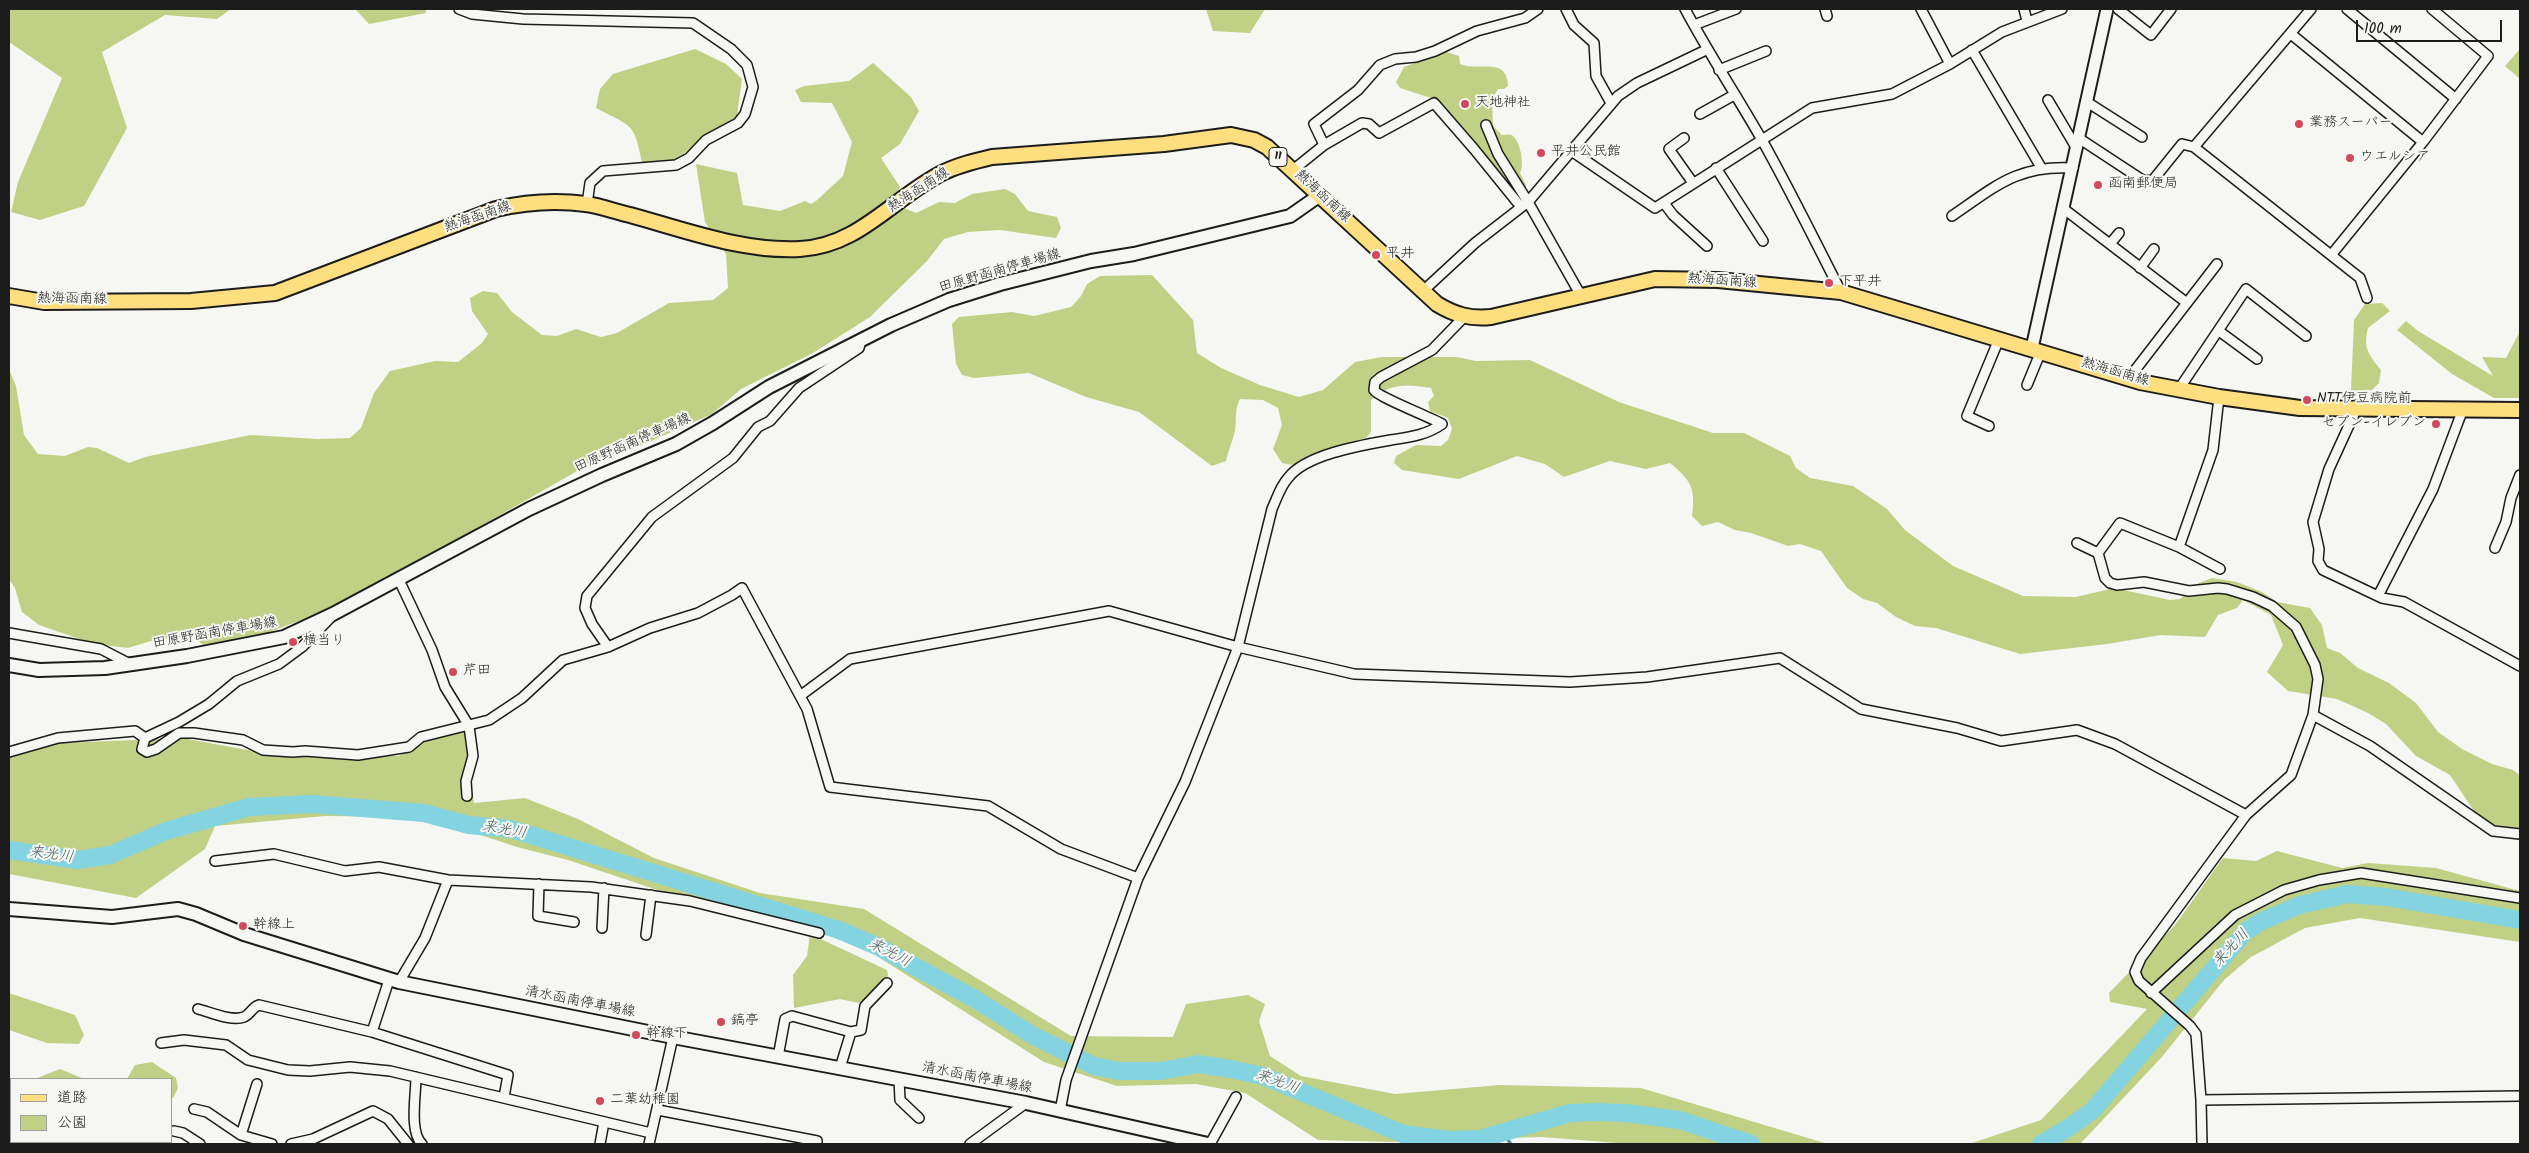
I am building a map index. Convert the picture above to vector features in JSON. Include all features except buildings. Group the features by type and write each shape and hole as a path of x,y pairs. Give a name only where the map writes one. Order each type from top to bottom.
{"main road":[{"name":"熱海函南線","path":"9,296 44,302 191,301 275,293 496,209 523,202 587,204 758,248 803,249 834,243 873,222 941,174 962,165 992,157 1164,144 1231,134 1254,140 1267,147 1444,309 1464,317 1491,317 1580,294 1655,279 1718,280 1841,292 2130,378 2220,397 2300,408 2520,410"},
{"name":"田原野函南停車場線","path":"9,666 39,670 69,670 131,664 284,637 334,614 529,509 602,475 676,444 713,424 768,387 862,340 949,300 1000,284 1290,216 1320,195"},
{"name":"清水函南停車場線","path":"9,908 112,917 178,909 196,914 244,934 394,981 673,1037 1026,1103 1185,1142 1209,1144"}],"street":[{"path":"459,9 472,14 523,19 693,23 731,49 747,65 753,87 744,114 738,123 710,137 689,158 676,165 603,172 590,183 587,204"},
{"path":"1324,145 1314,124 1358,90 1380,65 1395,59 1416,57 1435,51 1477,31 1525,18 1538,9"},
{"path":"1566,9 1574,25 1594,43 1596,76 1611,103"},
{"path":"1685,9 1706,50 1761,139 1841,292"},
{"path":"1694,25 1736,9"},
{"path":"1922,9 1950,64"},
{"path":"2024,9 2027,21"},
{"path":"1573,152 1655,208 1812,108 1892,94 1950,64 2002,32 2062,9"},
{"path":"2027,385 2036,350 2107,9"},
{"path":"2118,9 2151,35 2171,9"},
{"path":"2194,147 2310,9"},
{"path":"2347,9 2456,99"},
{"path":"2332,254 2424,142 2488,56 2432,9"},
{"path":"2290,34 2424,142"},
{"path":"1423,290 1475,243 1525,205 1573,152 1611,103 1637,83 1706,50"},
{"path":"1972,50 2042,169"},
{"path":"1719,70 1766,51"},
{"path":"1700,114 1734,95"},
{"path":"2048,100 2079,144"},
{"path":"2087,102 2142,137"},
{"path":"1293,170 1324,145 1362,123 1369,124 1379,133 1434,103 1525,205"},
{"path":"1486,126 1498,154 1525,205 1580,294"},
{"path":"1684,138 1669,149 1693,183"},
{"path":"2079,144 2090,144 2144,181 2153,180 2182,144 2194,147 2360,278 2367,298"},
{"path":"1716,168 1762,241"},
{"path":"1952,216 2009,178 2042,169 2073,168"},
{"path":"1664,203 1673,215 1707,246"},
{"path":"2064,209 2187,303"},
{"path":"2110,244 2120,233"},
{"path":"2140,268 2154,249"},
{"path":"2130,378 2217,264"},
{"path":"2179,389 2246,289 2306,336"},
{"path":"1060,1111 1066,1080 1138,878 1185,782 1238,647 1272,509 1288,477 1304,465 1326,456 1428,433 1442,424 1422,412 1381,397 1374,390 1375,382 1432,350 1464,317"},
{"path":"2218,331 2257,359"},
{"path":"1989,426 1968,416 1998,339"},
{"path":"608,647 592,624 585,608 587,596 593,588 607,575 652,517 733,458 758,427 770,420 799,388 859,348 862,340"},
{"path":"2178,547 2213,450 2220,397"},
{"path":"2378,596 2433,489 2463,409"},
{"path":"2356,410 2329,469 2313,522 2318,542 2318,561 2323,570 2378,596 2404,602 2520,666"},
{"path":"2495,548 2506,522 2511,498 2520,475"},
{"path":"2098,552 2120,523 2178,547 2220,569"},
{"path":"2077,543 2098,552"},
{"path":"2098,552 2104,578 2110,582 2117,584 2144,582 2189,591 2227,589 2253,597 2272,606 2296,626 2315,665 2318,679 2313,715 2291,776 2246,815 2141,958 2135,972 2139,981 2190,1026 2196,1034 2202,1144"},
{"path":"399,580 432,650 444,687 469,726 474,756 466,781 467,796"},
{"path":"334,614 302,647 279,664 237,681 209,704 179,722 145,738 142,749 147,752 156,749 179,733 194,732 243,740 263,750 358,755 408,747 421,737 489,720 522,698 563,660 608,647 657,625 698,612 732,596 742,588 807,709 830,787 988,806 1061,849 1138,878"},
{"path":"800,696 850,659 1109,610 1238,647 1354,674 1570,682 1647,677 1780,658 1861,709 1957,728 2001,741 2077,730 2115,744 2246,815"},
{"path":"9,633 101,649 131,664"},
{"path":"2313,715 2341,728 2370,746 2493,831 2520,834"},
{"path":"9,752 58,738 135,731 145,738"},
{"path":"215,861 274,854 345,871 379,866 448,880 604,888 690,901 819,933"},
{"path":"2153,995 2235,915 2284,890 2309,883 2361,873 2520,898"},
{"path":"372,1032 394,981 425,938 448,880"},
{"path":"539,884 538,916 574,922"},
{"path":"602,928 604,888"},
{"path":"646,935 651,895"},
{"path":"778,1057 786,1019 792,1016 851,1032 861,1030 865,1006 887,983"},
{"path":"198,1009 237,1018 248,1014 259,1005 372,1032 508,1075 504,1097"},
{"path":"840,1068 851,1032"},
{"path":"649,1144 673,1037"},
{"path":"160,1043 184,1040 226,1045 248,1060 288,1070 310,1071 350,1066 416,1077 651,1133"},
{"path":"416,1077 415,1130 418,1140 422,1144"},
{"path":"899,1079 900,1100 919,1118"},
{"path":"241,1135 256,1084"},
{"path":"2201,1100 2520,1096"},
{"path":"1209,1144 1236,1097"},
{"path":"970,1144 1026,1103"},
{"path":"194,1109 207,1112 241,1135 272,1144"},
{"path":"658,1110 817,1141 817,1144"},
{"path":"291,1144 313,1139 373,1111 388,1119 408,1144"},
{"path":"600,1144 604,1122"},
{"path":"174,1130 184,1133 200,1144"}],"green space":[{"path":"9,9 231,9 217,19 165,15 102,52 127,128 84,206 40,220 11,212 18,182 62,78 9,42"},
{"path":"355,9 426,9 426,13 369,24"},
{"path":"1206,9 1265,9 1250,33 1213,31"},
{"path":"695,49 726,64 742,79 737,116 670,163 642,162 636,139 630,127 596,108 600,89 613,74"},
{"path":"2520,49 2520,79 2505,66"},
{"path":"1441,50 1459,56 1460,64 1498,68 1503,71 1508,86 1504,89 1498,89 1492,99 1493,126 1502,135 1508,134 1514,137 1518,144 1522,165 1520,173 1526,185 1525,190 1515,194 1472,138 1465,136 1434,99 1400,88 1396,82 1404,67 1430,57"},
{"path":"873,63 911,97 919,111 900,144 881,158 900,187 897,196 874,223 904,208 916,213 939,202 955,203 972,194 1005,189 1015,194 1028,211 1057,217 1061,228 1056,238 1000,230 968,232 944,239 927,261 870,317 813,353 741,389 712,414 640,446 600,458 381,583 304,619 251,639 203,645 192,636 154,640 128,648 94,644 39,625 22,612 15,588 9,579 9,369 16,386 24,435 38,454 65,456 88,447 97,448 129,463 145,457 250,435 318,439 350,438 361,428 374,393 390,371 435,361 458,362 482,343 488,334 472,311 470,298 483,291 497,293 512,312 542,335 557,336 576,329 601,337 617,333 669,303 713,300 728,288 726,254 705,222 696,164 737,173 743,205 780,211 805,201 811,204 843,176 852,142 832,103 801,102 795,90 804,86 849,81"},
{"path":"1152,275 1193,320 1197,353 1221,368 1260,385 1299,397 1323,390 1355,362 1382,357 1457,357 1476,361 1530,360 1619,402 1713,433 1744,433 1790,456 1796,468 1810,478 1853,486 1887,509 1905,530 1953,566 2023,596 2076,597 2114,588 2170,600 2180,599 2199,583 2212,578 2237,582 2262,592 2277,602 2310,608 2322,625 2327,648 2340,653 2358,668 2389,683 2416,703 2438,732 2462,749 2492,764 2513,770 2520,775 2520,830 2489,824 2476,814 2450,775 2416,756 2386,724 2368,713 2337,699 2288,691 2267,672 2283,645 2271,615 2243,600 2237,608 2218,615 2205,637 2161,635 2107,644 2020,654 1936,628 1915,626 1896,617 1877,603 1863,599 1847,588 1821,551 1800,544 1788,546 1751,533 1735,530 1718,522 1702,526 1692,516 1693,499 1687,480 1670,463 1646,469 1610,461 1564,477 1545,464 1517,456 1459,479 1402,470 1394,463 1396,456 1416,445 1441,446 1448,440 1452,429 1448,418 1430,411 1428,402 1434,396 1431,388 1399,386 1385,390 1371,400 1371,432 1366,438 1345,444 1292,465 1282,463 1273,449 1282,425 1278,408 1263,400 1240,399 1236,411 1235,431 1226,461 1212,466 1139,412 1086,397 1029,373 974,378 962,375 956,364 952,324 959,317 1012,312 1034,316 1071,307 1081,296 1087,284 1100,276"},
{"path":"2382,303 2390,311 2368,328 2366,341 2370,355 2381,370 2379,383 2372,390 2351,391 2354,320 2365,304"},
{"path":"2406,321 2418,331 2493,376 2482,357 2506,358 2520,331 2520,398 2494,398 2452,374 2397,330"},
{"path":"464,730 474,803 525,798 578,819 654,858 760,893 864,909 1071,1036 1173,1037 1186,1004 1248,995 1265,1004 1259,1021 1270,1056 1301,1076 1395,1094 1500,1085 1641,1088 1828,1144 1631,1144 1541,1137 1389,1142 1318,1140 1245,1093 1196,1084 1117,1086 1044,1062 853,941 780,920 699,904 568,860 517,847 426,817 325,816 215,826 205,849 136,898 9,874 9,755 61,743 182,738 275,755 399,756 425,741"},
{"path":"2277,851 2342,868 2368,863 2436,868 2520,891 2520,942 2360,918 2305,928 2251,957 2224,980 2161,1058 2080,1144 1969,1144 2041,1120 2147,1009 2110,1002 2109,993 2175,925 2223,858 2256,861"},
{"path":"810,934 887,970 888,976 866,998 858,1003 840,999 794,1008 793,975 807,956"},
{"path":"9,993 75,1015 84,1035 79,1044 47,1043 9,1030"},
{"path":"152,1062 176,1078 178,1088 173,1098 172,1078 128,1078 135,1065"},
{"path":"60,1069 82,1078 38,1078"},
{"path":"9,1078 10,1130 9,1131"}],"waterway":[{"name":"来光川","path":"9,850 78,860 110,855 166,831 249,807 312,804 424,813 469,825 511,829 839,930 879,947 975,999 1032,1035 1094,1066 1119,1071 1161,1071 1198,1064 1231,1069 1263,1076 1403,1134 1450,1140 1480,1139 1570,1113 1596,1112 1625,1113 1680,1120 1751,1144"},
{"name":"来光川","path":"2041,1144 2092,1111 2246,931 2262,921 2300,905 2347,894 2386,897 2520,920"},
{"path":"1503,1134 1511,1144"}],"place":[{"name":"天地神社","path":"1465,104"},
{"name":"業務スーパー","path":"2299,124"},
{"name":"平井公民館","path":"1541,153"},
{"name":"ウエルシア","path":"2350,158"},
{"name":"函南郵便局","path":"2098,185"},
{"name":"平井","path":"1376,255"},
{"name":"下平井","path":"1829,283"},
{"name":"NTT伊豆病院前","path":"2307,400"},
{"name":"セブン-イレブン","path":"2436,424"},
{"name":"横当り","path":"293,642"},
{"name":"芹田","path":"453,672"},
{"name":"幹線上","path":"243,926"},
{"name":"鎬亭","path":"721,1022"},
{"name":"幹線下","path":"636,1035"},
{"name":"二葉幼稚園","path":"600,1101"}]}
